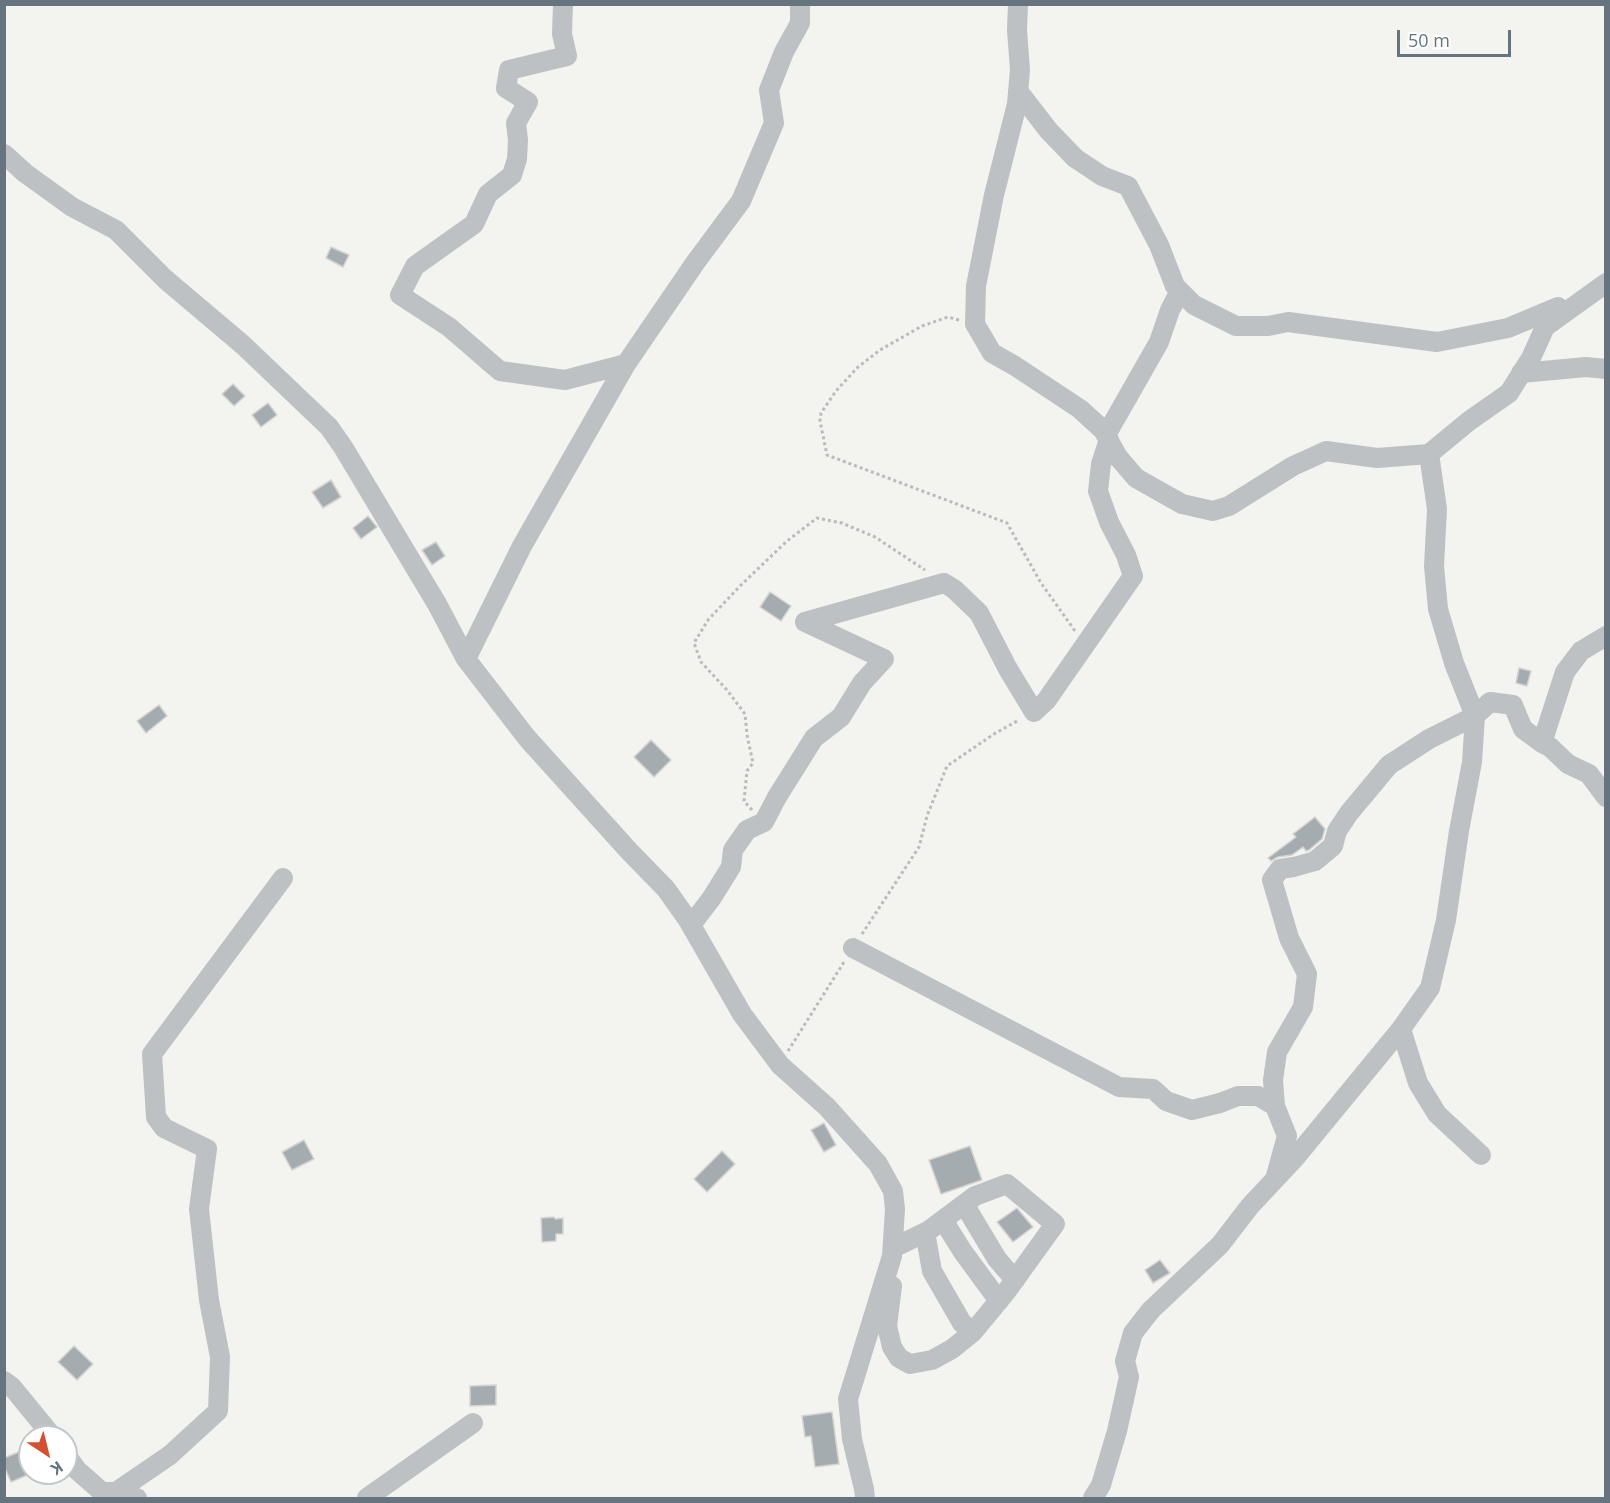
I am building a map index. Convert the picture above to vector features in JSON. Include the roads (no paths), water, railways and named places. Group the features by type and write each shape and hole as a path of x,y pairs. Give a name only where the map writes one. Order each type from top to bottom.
{"street":[{"path":"563,4 562,34 567,56 509,70 506,88 528,102 516,123 517,159 512,175 488,194 474,224 415,266 400,295 449,327 500,371 565,380 626,364"},
{"path":"465,659 522,546 626,364 695,263 741,201 774,123 769,90 784,52 800,23 800,4"},
{"path":"1018,4 1020,70 1017,104 994,195 976,286 975,324 992,353 1080,409 1103,430 1118,457 1136,478 1182,504 1212,511 1229,506 1285,471 1326,451 1377,458 1429,454 1509,393 1545,327 1600,287"},
{"path":"1018,91 1049,131 1075,158 1102,176 1128,186 1159,245 1175,286 1194,305 1236,326 1268,326 1288,322 1437,342 1508,328 1600,287"},
{"path":"4,154 25,173 72,207 116,230 165,279 243,345 329,427 437,604 465,659 527,738 666,889 691,925 742,1014 780,1065 827,1107 878,1164 893,1191 895,1209 892,1252 892,1288 888,1326 892,1347 899,1358 910,1364 932,1360 973,1332 1015,1280 1055,1224 1006,1184 975,1196 943,1220 892,1252 848,1399 852,1439 865,1498"},
{"path":"691,925 731,867 733,850 747,830 764,822 814,738 841,717 862,684 884,659 805,622 944,583 954,589 979,613 1008,669 1034,712 1046,700 1134,576 1109,522 1098,491 1101,464 1107,437 1159,342 1170,310 1180,291"},
{"path":"1521,374 1586,367 1605,369"},
{"path":"1093,1498 1101,1485 1117,1431 1129,1377 1125,1361 1134,1333 1151,1310 1220,1245 1250,1206 1294,1158 1401,1029 1430,988 1446,920 1472,762 1475,716 1454,663 1438,609 1434,566 1437,509 1429,454"},
{"path":"1542,743 1564,672 1581,651 1605,636"},
{"path":"1275,1179 1287,1136 1275,1106 1273,1080 1277,1052 1303,1007 1306,974 1289,938 1272,880 1280,869 1315,861 1333,846 1337,831 1349,813 1389,765 1429,739 1475,716 1490,702 1513,705 1523,729 1550,747 1568,764 1589,774 1605,797"},
{"path":"116,1492 170,1455 218,1411 220,1357 209,1300 199,1209 207,1149 164,1128 156,1117 152,1054 283,878"},
{"path":"853,948 1119,1087 1153,1089 1166,1101 1192,1110 1238,1096 1258,1096 1275,1106"},
{"path":"1401,1029 1418,1083 1437,1114 1481,1155"},
{"path":"964,1204 997,1259 1015,1280"},
{"path":"943,1220 999,1301"},
{"path":"925,1232 932,1271 963,1323 973,1332"},
{"path":"4,1381 12,1387 43,1425"},
{"path":"368,1498 473,1423"},
{"path":"78,1471 102,1492 116,1492 137,1498"}]}
